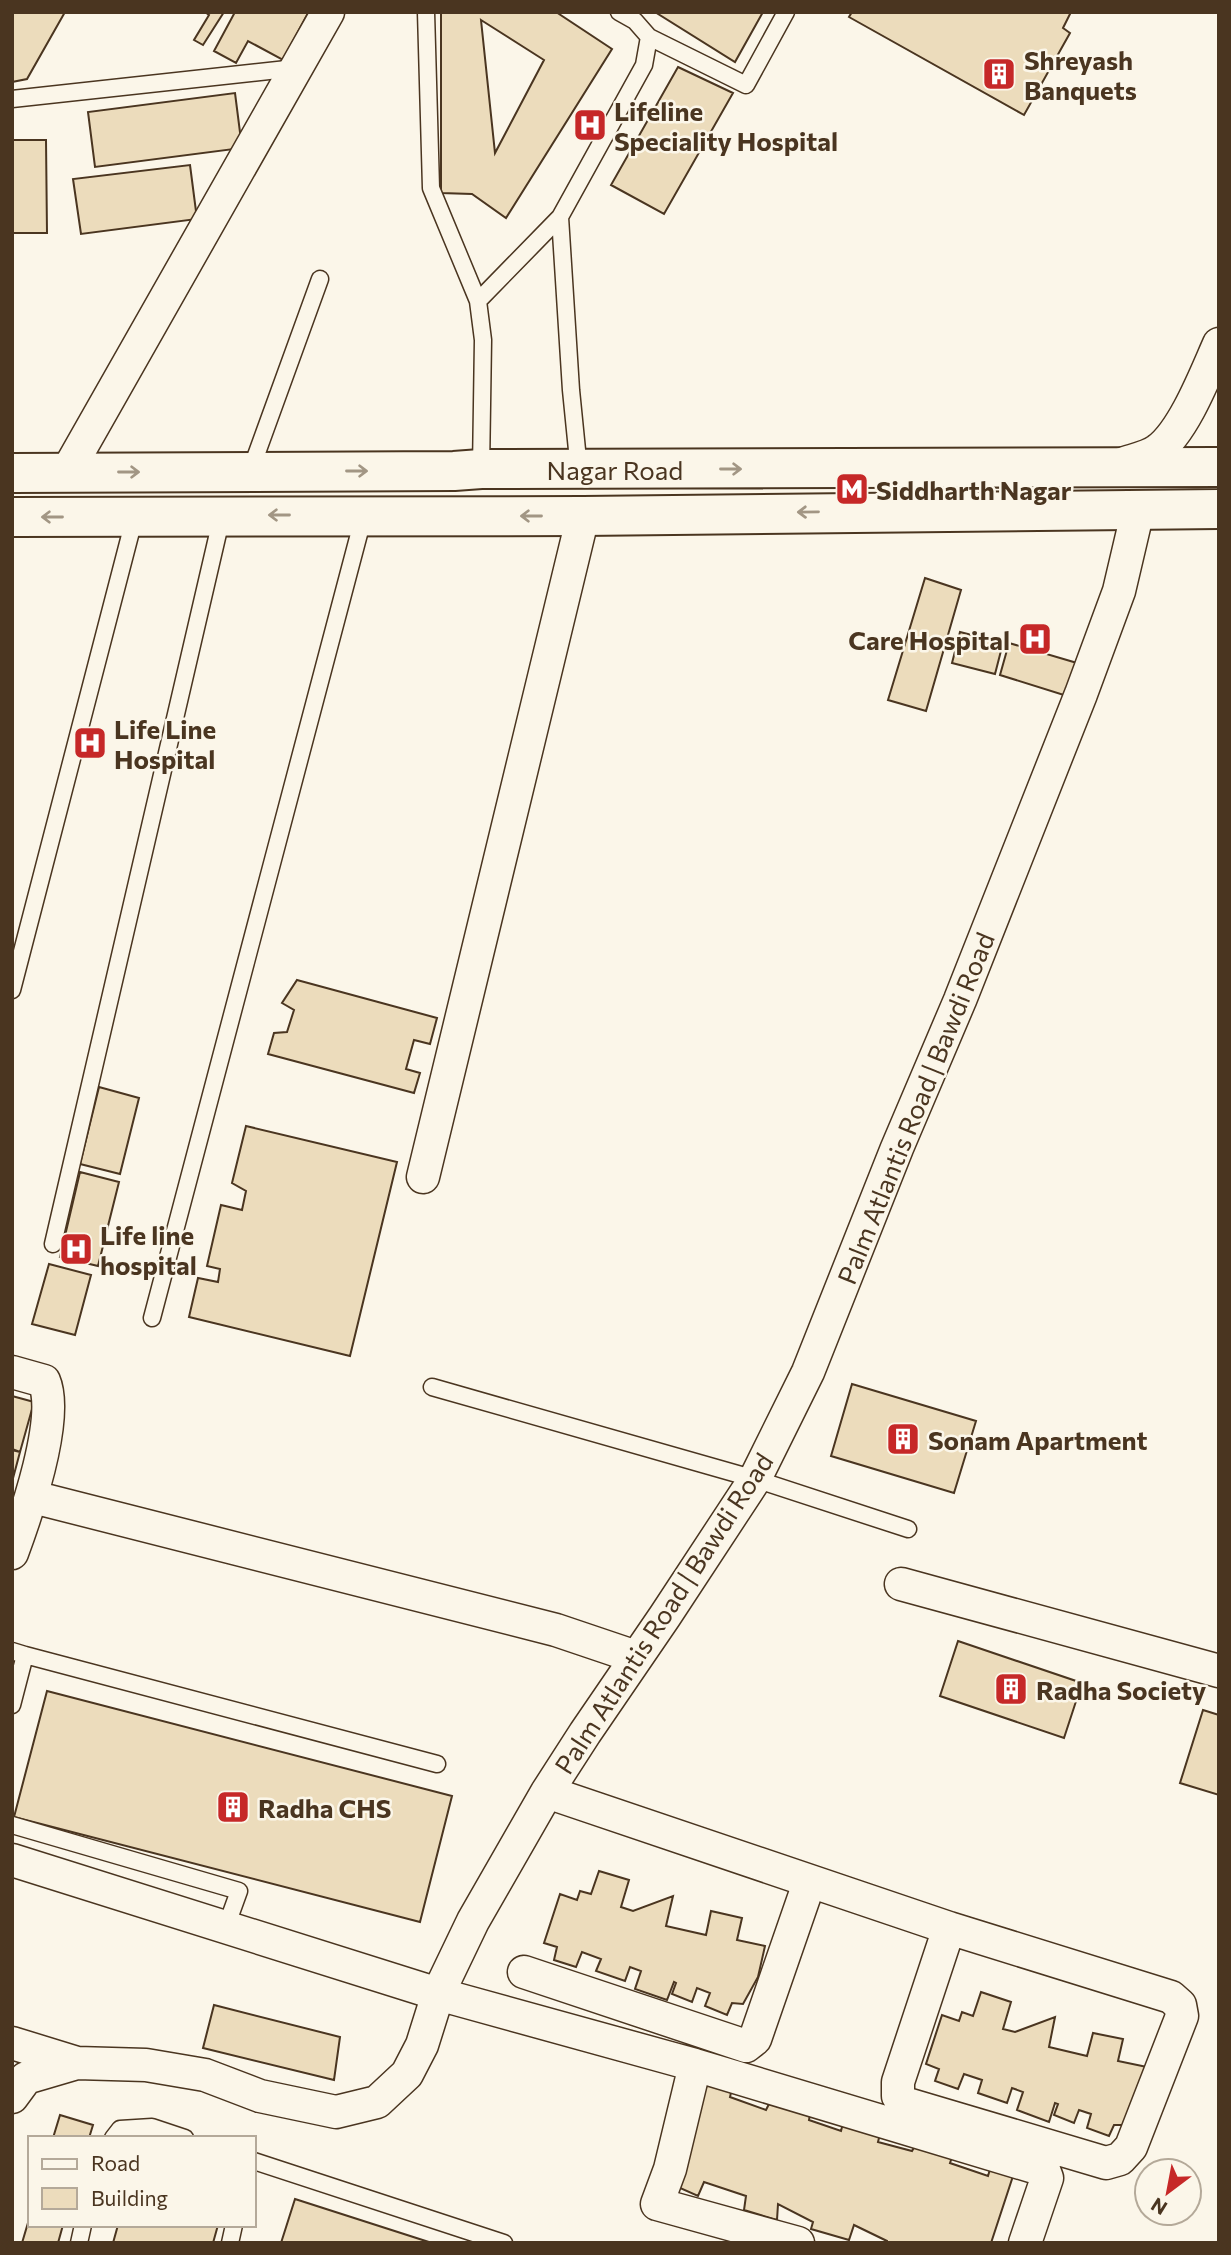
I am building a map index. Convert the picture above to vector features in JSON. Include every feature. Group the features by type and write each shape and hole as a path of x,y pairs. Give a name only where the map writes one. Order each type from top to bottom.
{"highway":[{"name":"Nagar Road","path":"12,473 1219,467"},
{"path":"659,515 669,469"},
{"name":"Nagar Road","path":"12,517 583,516 1219,509"}],"street":[{"path":"67,472 328,12"},
{"path":"1111,468 1159,449 1193,402 1219,344"},
{"name":"Palm Atlantis Road | Bawdi Road","path":"12,2097 26,2078 77,2063 146,2065 205,2075 260,2096 336,2112 377,2102 407,2074 422,2045 438,1994 473,1921 547,1792 754,1479 808,1372 1049,774 1119,591 1138,510"},
{"path":"423,1177 583,516"},
{"path":"12,1372 44,1381 47,1388 46,1427 33,1497 12,1553"},
{"path":"33,1497 556,1630 636,1657"},
{"path":"901,1584 1219,1671"},
{"path":"547,1792 809,1883 1171,1997 1180,2005 1182,2016 1131,2147 1120,2159 1106,2163 904,2103 898,2096 898,2082 948,1928"},
{"path":"12,1860 438,1994 695,2065 1044,2170 1047,2178 1025,2243"},
{"path":"524,1972 746,2046 755,2039 809,1883"},
{"path":"12,2043 77,2063"},
{"path":"695,2065 670,2169 657,2204 798,2243"}],"lane":[{"path":"426,12 431,188 478,301 483,340 481,469"},
{"path":"619,12 635,21 649,37 746,85 786,12"},
{"path":"478,301 559,217 644,65 649,37"},
{"path":"12,99 296,68"},
{"path":"559,217 570,390 579,470"},
{"path":"250,472 320,279"},
{"path":"152,1318 364,515"},
{"path":"12,990 135,516"},
{"path":"53,1244 222,516"},
{"path":"432,1387 754,1479 908,1529"},
{"path":"12,1705 19,1653 437,1764"},
{"path":"12,1825 239,1891 226,1927"},
{"path":"115,2136 120,2129 152,2127 179,2136"},
{"path":"256,2162 504,2243"}],"building":[{"path":"12,12 65,12 27,79 12,82"},
{"path":"205,12 224,12 203,45 194,40 209,15"},
{"path":"235,12 308,13 283,60 248,41 236,63 214,51"},
{"path":"441,12 556,12 612,49 506,218 472,194 441,193","holes":["481,20 544,60 495,153"]},
{"path":"655,12 763,12 735,62"},
{"name":"Shreyash Banquets","path":"852,12 1071,12 1063,28 1070,33 1024,115 849,17"},
{"path":"678,67 733,93 664,214 611,185"},
{"path":"235,93 242,148 95,167 88,112"},
{"path":"12,140 46,140 47,233 12,233"},
{"path":"190,165 197,219 81,234 73,179"},
{"path":"925,578 961,590 926,711 888,700"},
{"path":"960,632 1003,643 995,674 952,663"},
{"path":"1009,643 1077,663 1067,696 1000,675"},
{"path":"297,980 437,1018 430,1044 414,1040 406,1069 420,1073 414,1093 268,1054 274,1033 287,1032 294,1010 282,1003"},
{"path":"99,1087 139,1098 120,1174 80,1164"},
{"path":"246,1126 397,1162 350,1356 189,1317 198,1278 218,1282 220,1269 207,1266 221,1205 242,1210 246,1191 232,1183"},
{"path":"80,1172 119,1182 98,1266 60,1257"},
{"path":"49,1264 91,1275 75,1335 32,1324"},
{"name":"Sonam Apartment","path":"852,1384 976,1421 954,1493 831,1456"},
{"path":"12,1396 34,1402 20,1452 12,1449"},
{"path":"12,1450 20,1452 12,1482"},
{"name":"Radha Society","path":"958,1641 1082,1683 1064,1738 940,1696"},
{"name":"Radha CHS","path":"47,1691 452,1796 420,1922 14,1817"},
{"path":"1203,1710 1219,1715 1219,1795 1180,1783"},
{"path":"599,1871 629,1880 621,1907 633,1911 673,1896 666,1926 706,1935 711,1911 742,1918 737,1940 765,1946 758,1977 743,2004 732,2003 727,2015 705,2006 710,1993 697,1988 692,2002 672,1994 676,1983 674,1982 667,2000 635,1989 641,1971 630,1967 625,1981 596,1971 601,1959 582,1952 576,1967 554,1960 557,1947 544,1943 560,1894 577,1900 580,1891 591,1894"},
{"path":"981,1992 1011,2002 1003,2029 1015,2032 1055,2017 1049,2047 1087,2056 1093,2033 1123,2039 1118,2061 1147,2067 1125,2125 1114,2125 1109,2136 1087,2128 1091,2114 1079,2110 1074,2123 1054,2115 1058,2104 1055,2103 1049,2122 1017,2110 1023,2092 1012,2088 1007,2103 978,2093 982,2080 964,2074 958,2089 935,2081 939,2069 926,2064 942,2015 959,2021 962,2012 973,2016"},
{"path":"214,2005 340,2037 334,2080 203,2048"},
{"path":"703,2075 733,2084 730,2097 766,2110 771,2100 811,2109 809,2120 841,2131 844,2119 880,2134 878,2142 912,2151 916,2144 953,2154 950,2163 988,2176 991,2166 1013,2176 991,2243 887,2243 854,2225 849,2240 811,2229 813,2222 778,2204 777,2220 744,2210 746,2196 704,2182 698,2196 671,2184"},
{"path":"60,2115 93,2125 90,2136 54,2136"},
{"path":"295,2199 432,2243 281,2243"},
{"path":"28,2223 28,2227 62,2227 58,2243 22,2243"},
{"path":"117,2227 217,2227 213,2243 113,2243"}],"place":[{"name":"Shreyash Banquets","path":"999,74"},
{"name":"Lifeline Speciality Hospital","path":"590,125"},
{"name":"Siddharth Nagar","path":"852,489"},
{"name":"Care Hospital","path":"1035,639"},
{"name":"Life Line Hospital","path":"90,743"},
{"name":"Life line hospital","path":"76,1249"},
{"name":"Sonam Apartment","path":"903,1439"},
{"name":"Radha Society","path":"1011,1689"},
{"name":"Radha CHS","path":"233,1807"}]}
